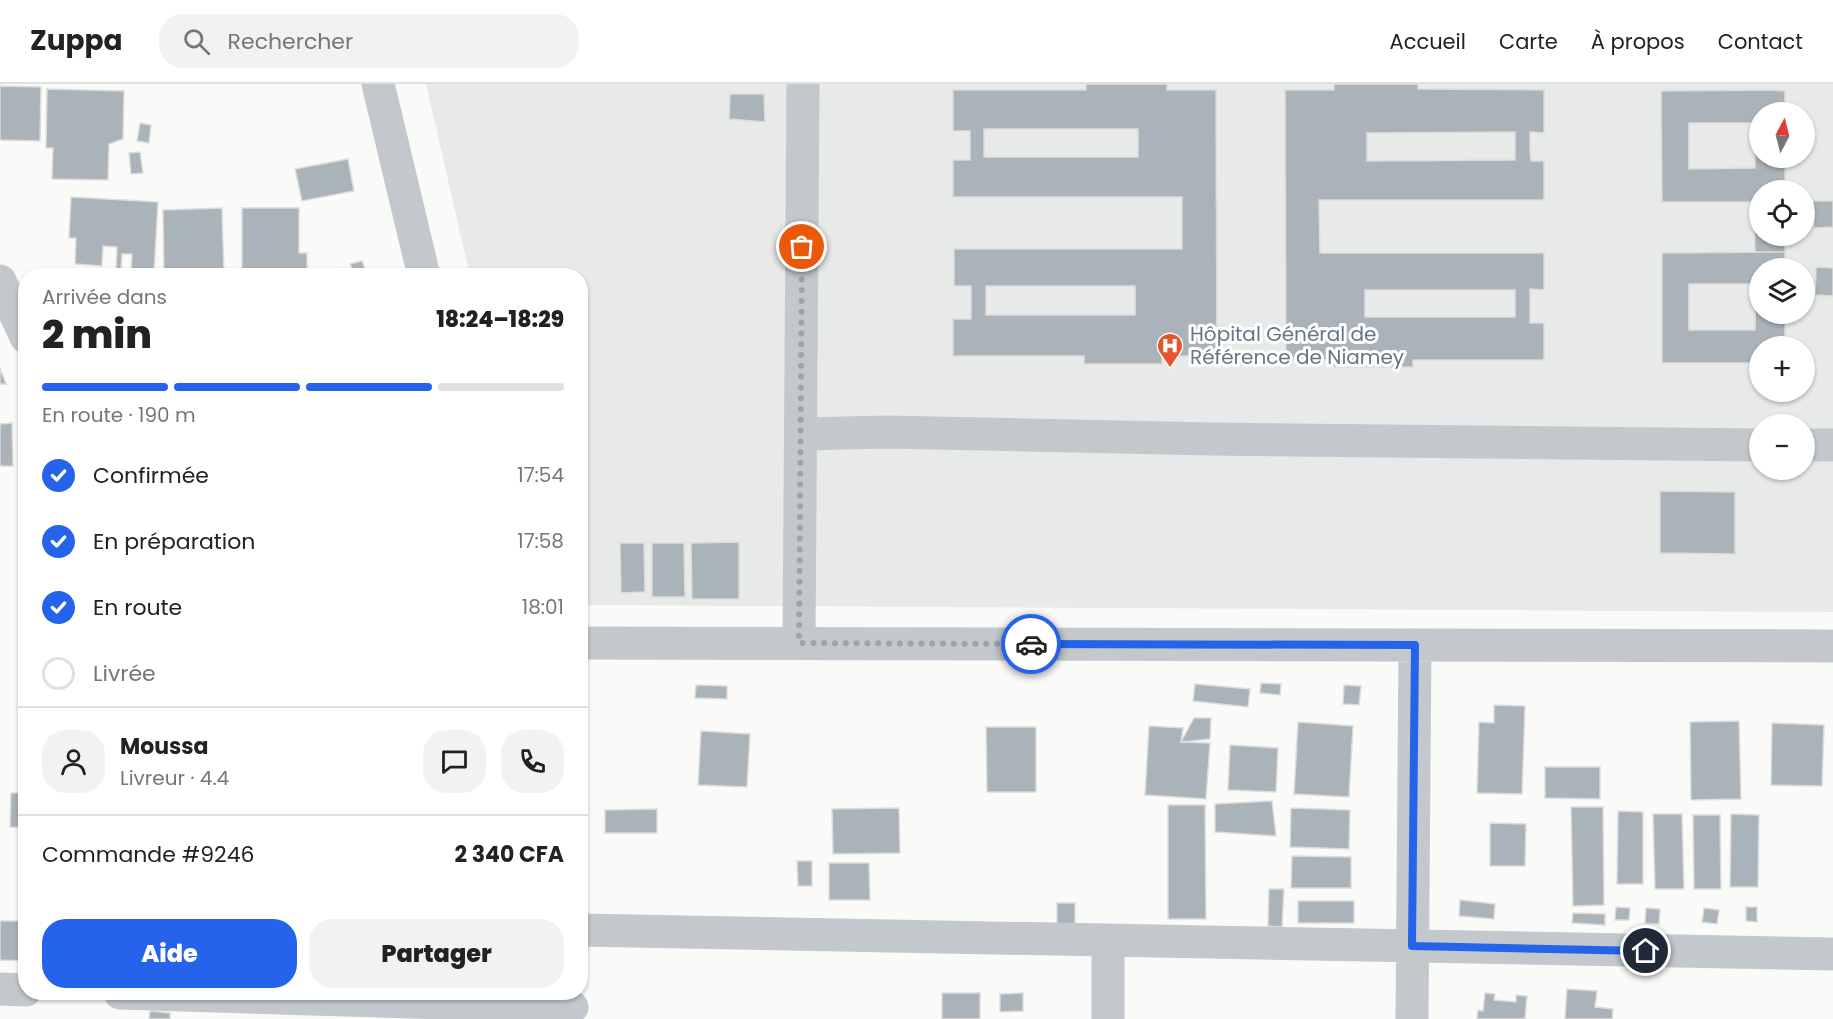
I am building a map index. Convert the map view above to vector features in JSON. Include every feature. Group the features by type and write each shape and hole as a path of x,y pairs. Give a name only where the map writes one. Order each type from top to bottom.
{"street":[{"path":"378,84 422,268"},
{"path":"799,643 803,84"},
{"path":"0,281 18,320"},
{"path":"801,434 888,432 1200,439 1749,445"},
{"path":"1815,445 1833,445"},
{"path":"588,643 1833,646"},
{"path":"1412,1019 1415,645"},
{"path":"588,930 1833,954"},
{"path":"1108,940 1108,1019"},
{"path":"0,989 18,990"},
{"path":"252,1000 327,1004 572,1006"}],"shaded area":[{"name":"Hôpital Général de Référence de Niamey","path":"426,84 1833,84 1833,612 588,605 588,268 468,268"}],"building":[{"path":"1086,84 1167,84 1167,90 1216,90 1217,356 1162,356 1162,364 1084,364 1084,356 953,356 953,319 971,319 971,286 954,286 954,249 1182,249 1182,197 953,197 953,160 970,160 970,131 953,131 953,90 1086,90","holes":["984,129 1138,129 1138,157 984,157","986,286 1135,286 1135,315 986,315"]},
{"path":"1334,84 1418,84 1418,89 1544,90 1544,133 1530,132 1530,150 1531,161 1544,161 1544,200 1319,200 1320,253 1544,253 1544,290 1530,289 1530,323 1544,323 1544,360 1413,360 1413,367 1333,367 1333,360 1286,360 1285,90 1334,90","holes":["1515,132 1515,160 1367,161 1367,133","1365,290 1515,290 1515,317 1365,317"]},
{"path":"0,86 41,87 40,141 0,140"},
{"path":"47,89 124,91 123,139 109,144 108,180 52,179 53,148 46,148"},
{"path":"1661,91 1785,91 1785,102 1749,102 1749,123 1689,123 1689,169 1785,168 1785,180 1749,180 1749,202 1662,202"},
{"path":"730,94 764,94 765,122 729,119"},
{"path":"140,123 151,125 149,143 137,141"},
{"path":"140,152 143,173 131,174 129,153"},
{"path":"348,159 354,191 302,201 295,169"},
{"path":"71,197 158,202 154,268 131,268 132,254 122,254 121,268 116,268 117,247 103,246 102,266 75,264 76,238 69,238"},
{"path":"1815,201 1833,201 1833,227 1815,228"},
{"path":"222,208 224,268 164,268 163,210"},
{"path":"242,208 299,208 299,253 307,253 307,268 242,268"},
{"path":"1755,246 1785,246 1785,252 1755,252"},
{"path":"1785,252 1785,258 1749,258 1749,284 1689,284 1689,330 1755,330 1755,324 1785,324 1785,336 1749,336 1749,363 1662,363 1662,253"},
{"path":"362,261 365,268 352,268 350,264"},
{"path":"1816,267 1833,268 1833,296 1815,295"},
{"path":"0,368 6,384 0,384"},
{"path":"12,423 13,466 0,466 0,424"},
{"path":"1660,491 1735,492 1735,554 1660,553"},
{"path":"739,542 739,599 692,599 691,543"},
{"path":"620,543 644,543 645,592 621,593"},
{"path":"652,543 684,543 685,597 652,597"},
{"path":"1261,683 1281,684 1280,695 1260,693"},
{"path":"1195,684 1250,689 1248,707 1193,701"},
{"path":"696,685 727,686 727,699 695,698"},
{"path":"1344,685 1361,686 1359,705 1343,704"},
{"path":"1494,705 1525,706 1522,794 1477,793 1479,722 1494,723"},
{"path":"1194,718 1211,718 1210,739 1181,742"},
{"path":"1739,721 1741,799 1691,800 1690,722"},
{"path":"1298,722 1353,726 1349,797 1294,794"},
{"path":"1772,723 1824,725 1822,786 1771,785"},
{"path":"1149,726 1183,728 1181,742 1210,743 1206,799 1145,795"},
{"path":"986,727 1036,727 1036,792 987,792"},
{"path":"701,731 750,734 747,787 698,785"},
{"path":"1230,745 1278,748 1276,792 1228,790"},
{"path":"1545,767 1600,767 1600,799 1545,798"},
{"path":"11,793 18,793 18,828 10,827"},
{"path":"1272,801 1276,836 1215,832 1215,804"},
{"path":"1168,805 1205,805 1206,919 1168,919"},
{"path":"1571,807 1603,807 1604,905 1573,906"},
{"path":"899,808 900,853 833,854 832,809"},
{"path":"1291,808 1350,810 1349,849 1290,847"},
{"path":"657,809 657,833 605,833 605,810"},
{"path":"1618,811 1643,812 1643,884 1617,884"},
{"path":"1653,814 1682,814 1684,889 1655,889"},
{"path":"1731,814 1759,815 1758,887 1730,887"},
{"path":"1693,815 1720,815 1721,889 1694,889"},
{"path":"1490,823 1526,824 1525,866 1490,866"},
{"path":"1292,856 1351,857 1351,888 1291,888"},
{"path":"797,861 812,861 812,886 798,886"},
{"path":"829,863 869,863 870,900 829,900"},
{"path":"1269,889 1284,889 1282,927 1268,926"},
{"path":"1460,900 1495,904 1494,919 1459,916"},
{"path":"1298,901 1354,901 1354,923 1298,923"},
{"path":"1057,903 1075,903 1075,924 1057,924"},
{"path":"1616,907 1630,908 1629,920 1615,920"},
{"path":"1746,907 1757,907 1757,922 1746,921"},
{"path":"1646,908 1660,909 1659,924 1645,923"},
{"path":"1704,908 1719,910 1717,924 1702,922"},
{"path":"1573,913 1605,914 1605,925 1572,923"},
{"path":"0,921 18,921 18,961 0,960"},
{"path":"1567,989 1597,991 1595,1007 1613,1009 1612,1019 1565,1019"},
{"path":"942,993 980,993 980,1019 942,1019"},
{"path":"1023,993 1023,1011 1000,1012 1000,994"},
{"path":"1485,993 1495,994 1494,1000 1516,1002 1516,995 1527,996 1525,1019 1477,1019 1478,1010 1483,1011"},
{"path":"150,1011 170,1013 170,1019 149,1019"}],"way so far":[{"path":"802,247 799,643 1031,644"}],"place":[{"name":"Hôpital Général de Référence de Niamey","path":"1170,369"}],"route":[{"path":"1031,644 1415,645 1412,946 1646,951"}]}
